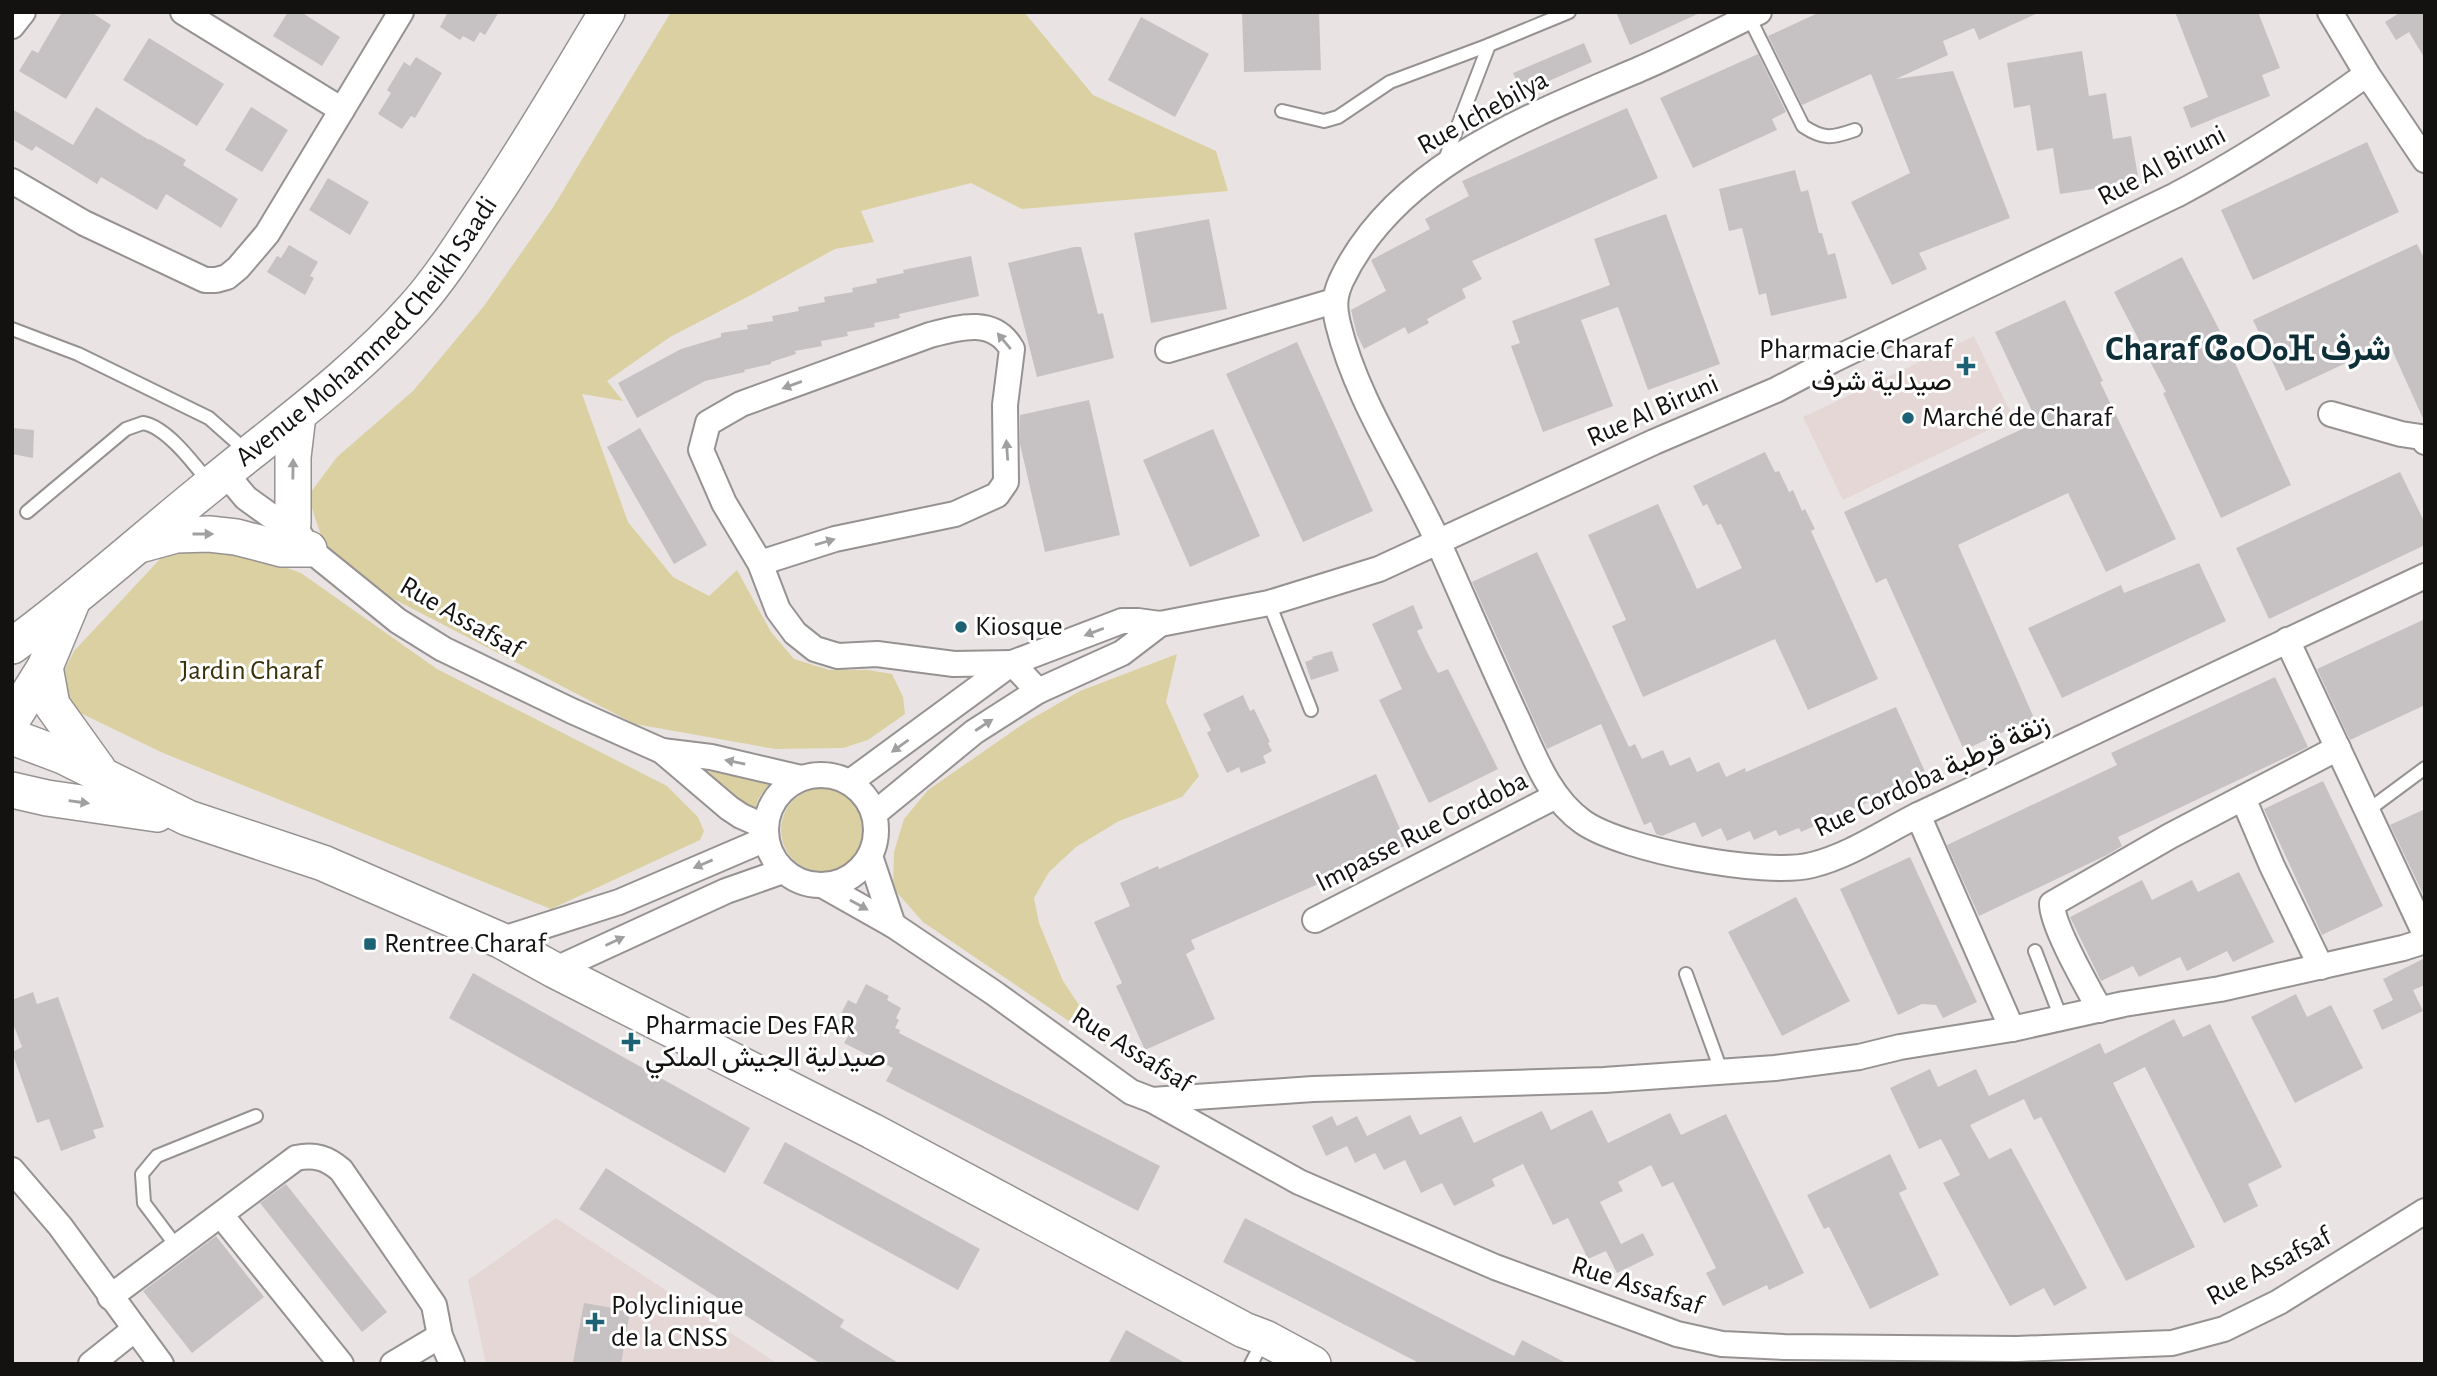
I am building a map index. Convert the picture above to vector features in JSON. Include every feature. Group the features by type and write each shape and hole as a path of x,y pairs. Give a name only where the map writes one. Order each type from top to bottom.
{"main road":[{"name":"Avenue Mohammed Cheikh Saadi","path":"12,646 72,602 137,545 298,415 396,326 448,265 511,170 607,12"},
{"path":"137,545 176,535 209,534 236,537 282,549 301,536 293,457 298,415"},
{"name":"Avenue Mohammed Cheikh Saadi","path":"13,732 45,667 72,602"},
{"path":"45,667 52,705 104,777"},
{"path":"13,732 188,818 323,863 500,940 554,970 872,1130 1232,1323 1258,1351 1313,1364"},
{"path":"12,789 47,798 188,818"}],"street":[{"path":"12,26 23,12"},
{"path":"183,12 342,110"},
{"path":"12,181 84,223 205,281 227,277 267,234 401,12"},
{"path":"2330,12 2367,74 2425,160"},
{"name":"Rue Ichebilya","path":"1334,301 1341,281 1361,245 1421,183 1443,165 1592,87 1640,69 1754,15"},
{"name":"Rue Al Biruni","path":"1160,625 1269,603 1378,569 1654,442 1776,390 2220,172 2284,132 2367,74"},
{"path":"1168,350 1334,301 1338,323 1357,379 1438,543"},
{"path":"760,563 835,539 956,514 997,495 1006,482 1005,405 1012,349 1003,336 990,328 956,328 930,335 741,404 708,423 701,450 724,503 760,563 778,610 795,632 815,649 838,656 877,654 954,664 1012,663 1038,691"},
{"path":"2331,414 2421,437 2425,442"},
{"name":"Rue Assafsaf","path":"227,471 246,498 301,536 398,621 443,649 662,751 729,808 766,833"},
{"name":"Rue Cordoba زنقة قرطبة","path":"1438,543 1488,656 1556,796 1584,823 1622,840 1707,861 1761,867 1811,865 1854,848 1918,815 2425,576"},
{"path":"850,782 1012,663 1122,621 1160,625"},
{"path":"874,814 974,732 1038,691 1122,653 1160,625"},
{"path":"2287,640 2425,934"},
{"path":"2099,1010 2068,948 2053,914 2052,904 2170,836 2338,748"},
{"name":"Rue Assafsaf","path":"662,751 711,757 801,778"},
{"path":"826,774 850,782 865,796 874,814 877,828 870,856 859,871 843,881 824,886 802,882 783,871 772,856 766,833 771,806 783,789 801,778 826,774"},
{"name":"Impasse Rue Cordoba","path":"1315,920 1556,796"},
{"path":"2243,798 2272,866 2321,967"},
{"path":"1918,815 2012,1029"},
{"path":"500,940 619,902 766,833"},
{"path":"870,856 893,925"},
{"path":"554,970 726,891 783,871"},
{"name":"Rue Assafsaf","path":"824,886 893,925 994,993 1131,1092 1152,1100 1299,1182 1495,1267 1677,1334 1722,1344 2013,1356 2174,1354 2278,1302 2425,1211"},
{"path":"1152,1100 1313,1089 1604,1080 1722,1073 1859,1057 1900,1047 2012,1029 2099,1010 2220,989 2425,941"},
{"path":"110,1297 296,1158 320,1157 330,1161 341,1171 434,1305 440,1336 452,1364"},
{"path":"12,1170 60,1226 161,1364"},
{"path":"221,1215 341,1364"},
{"path":"91,1364 135,1329"},
{"path":"393,1364 440,1336"}],"lane":[{"path":"1282,111 1324,121 1338,117 1390,82 1489,46 1569,12"},
{"path":"1754,15 1803,126 1817,135 1832,138 1856,130"},
{"path":"1443,165 1489,46"},
{"path":"12,329 79,355 209,418 235,441 227,471 175,444 158,428 143,422 125,429 27,512"},
{"path":"1269,603 1311,710"},
{"path":"2367,811 2425,768"},
{"path":"2035,951 2061,1018"},
{"path":"1686,974 1722,1073"},
{"path":"177,1247 144,1203 142,1174 157,1156 256,1116"}],"shaded area":[{"name":"Marché de Charaf","path":"1974,336 2013,418 1843,500 1803,417"},
{"name":"Polyclinique de la CNSS","path":"556,1218 778,1364 486,1364 468,1280"}],"green space":[{"path":"671,12 1024,12 1093,95 1216,151 1228,191 1022,209 971,183 861,211 874,242 835,249 670,337 607,381 623,401 582,394 628,522 673,577 709,596 737,570 771,632 794,659 829,670 868,670 892,674 903,697 905,714 868,740 843,748 775,749 635,724 382,593 325,548 308,496 337,457 413,391 484,306 552,209"},
{"name":"Jardin Charaf","path":"196,550 231,552 301,573 437,669 667,786 698,817 704,831 700,840 551,909 163,753 70,708 61,677 74,651 161,558"},
{"path":"1177,654 1166,702 1199,776 1182,797 1119,821 1076,847 1049,872 1034,898 1039,923 1063,981 1107,1047 923,922 893,888 894,852 904,819 928,790 1026,722 1080,691"},
{"path":"702,770 770,783 758,799 754,812"},
{"path":"823,788 839,791 853,800 862,814 865,830 862,846 853,860 839,869 823,872 807,869 793,860 784,846 781,830 784,814 793,800 807,791"}],"building":[{"path":"62,12 91,12 111,25 66,99 19,71 32,50 38,53"},
{"path":"288,12 301,12 340,37 322,66 273,36"},
{"path":"448,12 499,12 485,35 480,32 474,42 463,36 460,40 440,27"},
{"path":"1242,12 1319,12 1321,70 1244,72"},
{"path":"1616,12 1702,12 1630,45"},
{"path":"1820,12 2040,12 1979,40 1974,28 1943,41 1948,55 1896,79 1953,71 2010,218 1919,253 1927,269 1892,285 1851,202 1910,173 1871,74 1802,105 1768,36"},
{"path":"2175,12 2258,12 2280,68 2262,75 2270,96 2191,128 2183,107 2208,97"},
{"path":"2401,12 2425,12 2425,59 2409,32 2396,40 2385,22"},
{"path":"1141,17 1209,54 1175,117 1108,80"},
{"path":"149,38 224,84 197,126 123,80"},
{"path":"1584,43 1592,62 1522,93 1513,73"},
{"path":"2082,51 2089,96 2106,93 2113,139 2131,136 2139,182 2060,194 2053,148 2037,151 2030,105 2014,108 2007,63"},
{"path":"1758,54 1786,112 1772,119 1777,130 1693,168 1660,98"},
{"path":"416,57 442,73 415,118 411,116 402,129 378,114 391,93 387,90 404,62 410,66"},
{"path":"96,107 186,160 183,165 238,199 221,228 166,194 157,210 101,177 97,184 36,146 32,151 12,139 12,109 73,145"},
{"path":"251,107 288,130 262,172 225,150"},
{"path":"1627,108 1658,178 1472,261 1482,279 1462,289 1466,298 1427,319 1429,323 1408,334 1405,327 1364,349 1357,335 1351,310 1386,291 1371,260 1430,229 1425,219 1469,196 1462,181"},
{"path":"2367,142 2399,212 2253,280 2221,210"},
{"path":"1795,170 1801,192 1808,190 1819,233 1822,233 1828,255 1835,253 1847,298 1771,316 1766,293 1759,295 1742,228 1729,231 1719,189"},
{"path":"328,178 369,202 350,235 309,210"},
{"path":"1666,214 1720,364 1648,390 1618,307 1581,320 1613,406 1543,432 1511,346 1520,343 1512,321 1610,285 1594,239"},
{"path":"1209,219 1227,309 1151,323 1134,233"},
{"path":"2417,244 2425,260 2425,423 2389,343 2286,391 2253,320"},
{"path":"289,245 318,262 310,276 314,278 305,295 267,272 277,256 281,258"},
{"path":"1081,247 1098,314 1103,313 1114,358 1037,377 1008,263"},
{"path":"971,256 979,296 899,314 900,318 874,323 875,327 847,332 848,336 821,341 822,346 795,351 796,354 771,364 705,381 637,418 618,383 681,349 721,337 721,333 748,329 747,325 773,321 772,316 825,302 824,297 853,292 852,288 877,283 876,279 904,273 903,270"},
{"path":"2182,257 2223,337 2291,485 2221,518 2163,393 2166,392 2114,292"},
{"path":"2065,300 2103,381 2100,382 2176,539 2106,572 2068,493 1958,545 2034,718 1964,750 1886,578 1876,583 1844,512 2037,422 1995,332"},
{"path":"1297,342 1373,511 1303,542 1226,374"},
{"path":"1089,400 1120,535 1045,552 1020,444 1020,415"},
{"path":"12,428 34,430 33,458 12,454"},
{"path":"640,428 707,545 674,564 607,447"},
{"path":"1213,429 1260,536 1190,567 1143,460"},
{"path":"1765,452 1775,472 1779,471 1789,492 1793,490 1802,511 1805,509 1815,529 1811,531 1878,679 1808,710 1775,639 1643,697 1612,626 1626,620 1588,535 1658,504 1697,589 1742,568 1721,524 1717,525 1707,504 1703,506 1693,486"},
{"path":"2400,472 2425,523 2425,545 2269,619 2236,548"},
{"path":"1537,552 1629,747 1635,744 1642,759 1663,750 1670,766 1690,757 1697,772 1719,762 1726,777 1745,768 1746,772 1896,707 1927,776 1801,832 1799,828 1779,836 1776,830 1754,840 1750,831 1727,841 1721,828 1702,837 1695,822 1662,836 1656,834 1651,822 1644,825 1601,724 1547,749 1472,582"},
{"path":"2199,563 2226,621 2062,698 2028,628 2121,585 2124,593"},
{"path":"1413,605 1423,628 1417,631 1427,652 1438,673 1448,669 1498,769 1429,803 1379,700 1402,689 1372,624"},
{"path":"2425,619 2425,705 2350,740 2317,669"},
{"path":"1332,651 1339,671 1311,680 1305,662"},
{"path":"2275,677 2308,747 2118,837 2122,846 2107,855 1979,916 1947,845 2117,765 2111,753"},
{"path":"1243,695 1250,711 1254,709 1272,751 1263,756 1266,763 1241,773 1239,767 1227,773 1207,733 1211,730 1203,714"},
{"path":"1376,774 1407,845 1191,940 1195,949 1186,954 1215,1019 1145,1050 1116,986 1122,983 1094,922 1130,906 1120,883 1158,866 1159,869"},
{"path":"2323,781 2383,906 2322,935 2264,809"},
{"path":"2425,809 2425,898 2390,825"},
{"path":"1910,857 1977,1002 1943,1018 1936,1005 1922,1004 1898,1015 1840,889"},
{"path":"2239,872 2274,942 2233,962 2227,951 2187,971 2180,957 2139,977 2133,966 2101,981 2070,917 2142,880 2152,900 2192,880 2198,892"},
{"path":"1796,897 1850,1001 1782,1036 1728,932"},
{"path":"2425,958 2425,985 2413,990 2423,1011 2382,1030 2373,1010 2393,1000 2383,979"},
{"path":"473,973 750,1128 725,1173 449,1018"},
{"path":"866,984 889,996 887,1000 901,1008 895,1028 900,1030 899,1033 1160,1166 1138,1211 886,1081 893,1068 844,1043 851,1031 836,1024 848,1000 856,1004"},
{"path":"33,992 37,1004 58,997 104,1127 93,1130 96,1138 61,1151 49,1119 37,1123 12,1052 22,1047 12,1021 12,1000"},
{"path":"2296,994 2307,1017 2331,1005 2363,1068 2295,1103 2251,1017"},
{"path":"2174,1019 2183,1037 2210,1024 2282,1167 2248,1184 2258,1206 2224,1223 2145,1067 2113,1083 2195,1247 2126,1281 2041,1117 2034,1120 2024,1099 1970,1125 1989,1159 2011,1148 2087,1288 2054,1306 2044,1288 2010,1306 1943,1183 1960,1175 1941,1139 1919,1149 1890,1088 1930,1069 1938,1087 1976,1069 1989,1096 2100,1043 2105,1054"},
{"path":"1592,1110 1608,1143 1670,1113 1681,1135 1726,1114 1804,1273 1769,1290 1767,1285 1723,1306 1706,1273 1716,1268 1673,1182 1662,1187 1651,1165 1618,1182 1623,1191 1600,1202 1621,1244 1643,1233 1654,1255 1617,1273 1606,1251 1588,1259 1568,1218 1553,1225 1523,1164 1492,1179 1495,1186 1454,1206 1442,1183 1421,1193 1405,1160 1384,1170 1375,1153 1355,1163 1347,1146 1326,1156 1312,1126 1332,1116 1337,1126 1357,1116 1367,1136 1410,1115 1420,1135 1461,1116 1474,1143 1542,1111 1551,1130"},
{"path":"785,1142 980,1249 958,1290 763,1183"},
{"path":"1890,1154 1907,1189 1899,1193 1939,1275 1870,1309 1829,1227 1824,1229 1807,1195"},
{"path":"606,1168 844,1320 840,1327 900,1364 821,1364 579,1209"},
{"path":"286,1184 387,1312 362,1332 260,1203"},
{"path":"1245,1218 1514,1356 1522,1340 1568,1364 1421,1364 1223,1262"},
{"path":"216,1236 264,1297 192,1353 143,1291"},
{"path":"584,1303 630,1311 621,1364 573,1362"},
{"path":"1126,1330 1187,1364 1108,1364"}],"place":[{"name":"Pharmacie Charaf صيدلية شرف","path":"1966,366"},
{"name":"Marché de Charaf","path":"1908,418"},
{"name":"Kiosque","path":"961,627"},
{"name":"Rentree Charaf","path":"370,944"},
{"name":"Pharmacie Des FAR صيدلية الجيش الملكي","path":"631,1042"},
{"name":"Polyclinique de la CNSS","path":"595,1322"}],"district":[{"name":"Charaf ⵛⴰⵔⴰⴼ شرف","path":"2248,349"}]}
